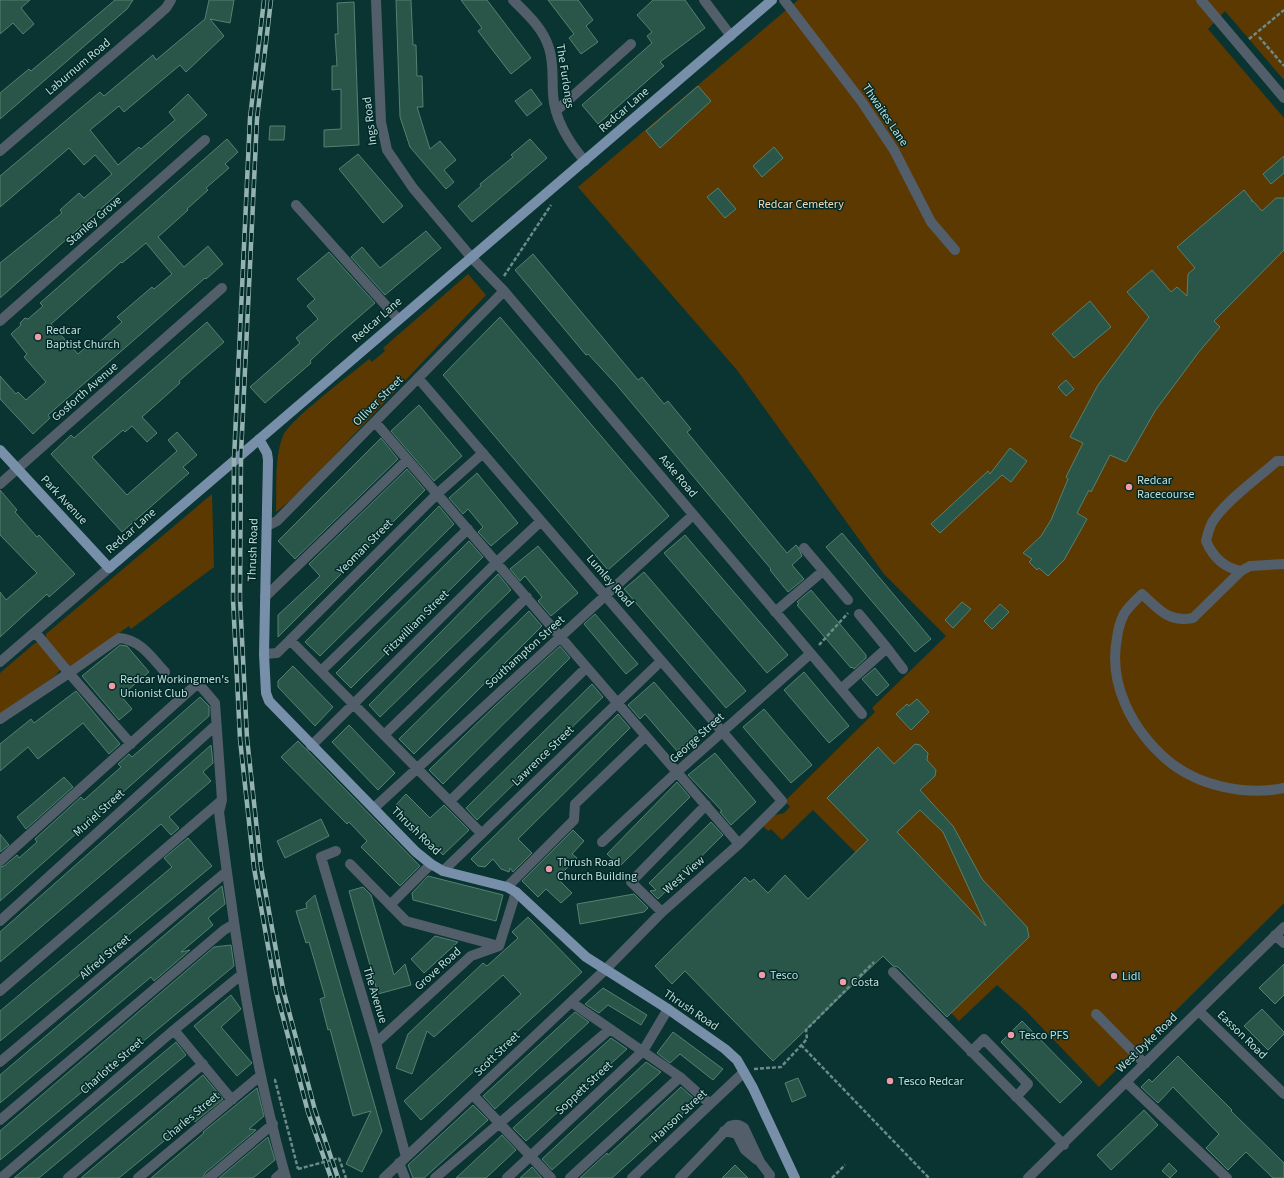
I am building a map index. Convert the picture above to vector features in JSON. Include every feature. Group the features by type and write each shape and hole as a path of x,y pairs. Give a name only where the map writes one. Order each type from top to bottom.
{"main road":[{"name":"Redcar Lane","path":"109,568 772,0"},
{"name":"Thrush Road","path":"258,439 267,453 268,460 264,654 266,693 269,701 311,746 416,852 431,864 443,871 512,890 586,957 668,1009 726,1049 742,1069 793,1177"},
{"name":"Park Avenue","path":"0,450 109,568"}],"street":[{"name":"Laburnum Road","path":"0,151 147,25 166,8 171,0"},
{"name":"Ings Road","path":"376,0 381,122 386,150 413,188 471,257"},
{"name":"The Furlongs","path":"513,0 535,23 549,47 552,59 553,95 556,111 567,137 585,161"},
{"path":"704,0 731,36"},
{"name":"Thwaites Lane","path":"784,0 866,108 894,150 931,222 955,250"},
{"path":"1201,0 1284,98"},
{"path":"556,111 631,44"},
{"name":"Stanley Grove","path":"0,321 205,140"},
{"path":"296,205 398,319"},
{"name":"Aske Road","path":"471,257 501,288 862,714"},
{"name":"Gosforth Avenue","path":"0,484 222,288"},
{"name":"Olliver Street","path":"267,526 277,521 375,422 501,288"},
{"name":"Lumley Road","path":"418,378 782,801"},
{"path":"375,422 561,637 586,668 740,844"},
{"name":"Yeoman Street","path":"264,654 278,653 437,494 483,453"},
{"path":"1241,572 1234,570 1220,562 1211,552 1206,541 1212,521 1222,510 1282,458"},
{"path":"265,597 407,460"},
{"name":"Southampton Street","path":"374,808 606,596 693,514"},
{"name":"Fitzwilliam Street","path":"311,746 496,563 541,521"},
{"path":"321,671 468,529"},
{"path":"804,548 848,600"},
{"path":"1284,564 1250,566 1241,572 1193,618 1184,620 1166,616 1142,594 1124,614 1119,626 1115,648 1114,669 1122,697 1133,719 1150,742 1167,760 1189,774 1216,785 1242,790 1269,791 1284,788"},
{"name":"Redcar Lane","path":"0,662 109,568"},
{"path":"775,612 823,571"},
{"path":"384,735 527,598"},
{"path":"859,614 903,669"},
{"path":"35,632 131,744"},
{"path":"0,719 119,638 127,639 141,645 165,672"},
{"path":"290,640 481,833"},
{"path":"841,689 887,648"},
{"name":"George Street","path":"602,842 677,772 810,654"},
{"name":"Lawrence Street","path":"443,871 617,702 662,661"},
{"path":"450,801 586,668"},
{"path":"0,861 198,683 214,703 222,800 218,812 241,975 260,1076 285,1175 276,1178"},
{"name":"Muriel Street","path":"0,921 216,725"},
{"path":"350,864 406,921 499,946 512,890 574,820 575,804 646,736"},
{"path":"0,991 222,800"},
{"name":"West View","path":"605,970 662,912 740,844 782,801"},
{"path":"662,912 631,882 706,805"},
{"name":"The Avenue","path":"336,851 320,858 376,1043 405,1178"},
{"path":"390,905 431,864"},
{"name":"Alfred Street","path":"0,1062 226,872"},
{"path":"0,1120 224,930 234,924"},
{"name":"West Dyke Road","path":"1028,1178 1064,1145 1284,927"},
{"path":"1275,935 1284,943"},
{"name":"Grove Road","path":"376,1043 471,956 499,946"},
{"name":"Scott Street","path":"384,1178 605,970"},
{"path":"893,972 1064,1145"},
{"name":"Charlotte Street","path":"2,1178 174,1030 241,975"},
{"path":"570,1002 680,1077 710,1104"},
{"name":"Soppett Street","path":"507,1178 643,1051 668,1009"},
{"name":"Easson Road","path":"1199,1011 1284,1094"},
{"path":"1096,1014 1145,1064"},
{"path":"174,1030 232,1100"},
{"path":"435,1178 609,1030"},
{"path":"971,1052 984,1039 1028,1084 1016,1097"},
{"path":"68,1178 203,1064"},
{"name":"Hanson Street","path":"632,1178 710,1104 742,1069"},
{"name":"Charles Street","path":"138,1178 260,1076"},
{"path":"570,1178 680,1077"},
{"path":"1126,1082 1227,1178"},
{"path":"473,1095 551,1178"},
{"path":"209,1178 273,1124"},
{"path":"680,1178 724,1131 730,1126 740,1125 744,1128 760,1162 766,1168 769,1178"}],"path":[{"path":"1255,34 1284,10"},
{"path":"1259,36 1284,66"},
{"path":"501,288 555,200"},
{"path":"810,654 849,612"},
{"path":"742,1069 749,1058 754,1069 781,1067 807,1038 806,1030 874,962"},
{"path":"801,1045 929,1178"},
{"path":"298,1169 339,1158 346,1178"},
{"path":"832,1178 846,1165"}],"green space":[{"name":"Redcar Racecourse","path":"798,0 1284,0 1284,80 1225,11 1208,29 1284,118 1284,903 1099,1087 1026,1011 997,985 959,1021 827,885 858,855 813,810 782,840 771,829 768,831 762,825 771,816 784,813 790,807 785,801 875,712 872,708 946,636 884,574 737,370 578,187"},
{"path":"468,274 486,295 296,496 276,512 276,474 278,454 283,436 288,429 309,408 369,359 372,362 385,351 383,348"},
{"path":"212,494 214,567 131,629 129,626 70,668 46,639 46,634"},
{"path":"35,643 40,643 61,669 55,676 0,714 0,673"}],"building":[{"path":"0,0 30,0 21,8 34,24 23,34 13,23 0,34"},
{"path":"115,0 133,0 127,9 0,119 0,93 29,69 31,71"},
{"path":"209,0 234,0 230,23 210,19 224,36 186,72 180,65 124,112 119,106 90,130 118,165 139,147 141,149 175,120 169,112 188,94 207,115 0,298 0,263 62,213 60,210 79,193 84,198 112,174 95,155 84,165 69,148 0,207 0,176 100,92 104,96 153,55 156,60 205,19"},
{"path":"396,0 411,0 413,45 416,45 417,76 422,76 423,107 417,107 430,149 440,141 456,160 444,170 454,182 446,189 410,147 400,117"},
{"path":"461,0 487,0 531,58 511,74 478,31 482,28"},
{"path":"548,0 578,0 593,20 586,26 598,42 581,54 569,38 574,34"},
{"path":"653,0 685,0 705,28 660,62 664,66 598,124 582,105 652,43 647,36 652,32 637,15"},
{"path":"354,2 359,145 324,147 324,130 341,129 341,89 332,90 332,66 337,66 335,34 338,34 337,3"},
{"path":"698,86 711,101 660,148 646,131"},
{"path":"531,89 542,104 527,116 515,101"},
{"path":"270,126 285,126 284,140 269,140"},
{"path":"227,139 238,152 225,164 229,168 206,188 208,190 158,237 184,267 208,246 223,264 48,415 50,418 33,434 0,399 0,376 16,394 18,392 26,400 46,382 24,357 27,354 11,334 21,325 20,323 25,318 28,319 43,306 40,303","holes":["146,243 172,274 154,289 152,287 117,317 122,322 96,345 93,341 78,354 51,324 121,262 122,263"]},
{"path":"530,139 547,158 472,222 458,206 481,186 480,184 513,157 511,155"},
{"path":"774,147 783,158 762,177 753,166"},
{"path":"358,154 403,206 383,223 339,169"},
{"path":"1284,156 1284,173 1271,184 1263,174"},
{"path":"718,188 736,209 725,218 707,197"},
{"path":"1244,190 1252,200 1251,201 1253,201 1262,211 1276,198 1284,198 1284,250 1214,321 1220,327 1198,353 1155,411 1126,462 1110,455 1091,492 1089,490 1077,513 1087,519 1064,560 1048,576 1039,568 1037,570 1029,562 1032,559 1023,553 1041,536 1051,520 1068,479 1066,477 1083,443 1070,437 1098,385 1149,317 1127,292 1152,270 1171,292 1177,287 1187,296 1188,274 1195,268 1177,247"},
{"path":"426,231 441,248 385,295 351,257 362,247 380,268"},
{"path":"329,252 375,303 330,342 310,361 311,363 265,403 250,387 300,343 296,338 318,319 307,306 315,299 297,279"},
{"path":"533,254 638,380 642,377 664,404 668,401 691,429 687,432 787,553 796,545 798,547 802,556 792,565 804,579 788,592 770,570 771,569 615,383 588,354 586,355 515,270"},
{"path":"1090,301 1111,327 1074,358 1052,334"},
{"path":"500,317 669,516 608,570 443,375"},
{"path":"207,322 224,342 179,381 180,383 142,417 157,433 147,442 132,426 125,432 123,430 92,457 127,495 177,451 168,440 177,432 197,455 183,467 189,473 122,532 51,454 71,435 74,438"},
{"path":"1066,380 1074,389 1066,396 1058,387"},
{"path":"419,405 462,456 434,481 391,431"},
{"path":"381,438 398,459 295,559 278,541"},
{"path":"1010,448 1027,461 1011,482 1002,475 940,533 931,524 988,471 990,474"},
{"path":"407,469 425,490 278,637 278,615 320,576 309,564"},
{"path":"477,473 518,523 491,546 478,532 483,527 468,509 463,514 449,498"},
{"path":"0,490 17,510 15,512 37,537 39,535 75,574 49,597 47,594 0,637 0,592 6,600 37,573 0,535"},
{"path":"439,506 454,524 320,656 305,642"},
{"path":"842,533 931,639 915,652 826,547"},
{"path":"685,535 788,655 767,673 664,553"},
{"path":"469,541 483,557 351,688 336,673"},
{"path":"538,546 578,593 551,616 538,601 542,597 525,576 520,581 510,569"},
{"path":"644,572 746,691 726,708 624,589"},
{"path":"498,574 511,590 380,717 369,705"},
{"path":"811,590 866,655 866,658 854,669 852,667 851,668 797,605 799,604 797,602"},
{"path":"962,602 971,609 953,628 945,620"},
{"path":"1000,604 1009,612 992,629 984,621"},
{"path":"529,611 542,626 414,754 399,739"},
{"path":"595,614 638,664 626,674 584,624"},
{"name":"Redcar Workingmen's Unionist Club","path":"120,645 127,646 149,672 121,696 132,709 119,720 82,676"},
{"path":"560,646 570,658 443,784 429,770"},
{"path":"293,666 333,707 315,726 278,687 278,681"},
{"path":"875,668 889,685 877,696 862,679"},
{"path":"804,672 849,726 829,743 784,690"},
{"path":"654,682 698,733 677,751 645,714 640,719 628,705"},
{"path":"592,684 603,697 477,820 466,808"},
{"path":"76,691 120,744 109,754 83,723 38,759 28,747 0,771 0,744 31,719 34,723"},
{"path":"200,697 209,706 209,716 0,901 0,867 4,866 17,855 19,858 37,842 35,839 81,797 84,800 121,767 118,764 129,754 132,757"},
{"path":"917,699 929,712 911,730 896,714 907,704 909,706"},
{"path":"764,709 812,765 791,783 743,727"},
{"path":"618,714 630,728 518,839 532,853 513,872 510,868 509,872 501,869 493,859 485,867 478,866 471,859"},
{"path":"349,725 395,773 378,790 332,742"},
{"path":"298,741 420,866 400,886 361,847 367,841 349,822 347,824 281,757"},
{"path":"915,744 920,745 928,753 927,760 936,770 935,776 920,790 953,826 982,879 1027,927 1029,937 947,1017 898,967 893,966 883,956 773,1061 685,971 672,984 655,966 745,877 750,882 754,879 768,893 785,875 808,899 868,840 827,798 878,747 894,764","holes":["920,810 943,832 986,926 897,832"]},
{"path":"211,745 213,763 203,772 211,781 169,817 179,828 171,835 161,824 0,962 0,932"},
{"path":"715,753 756,802 731,825 720,812 722,811 688,775"},
{"path":"64,777 73,787 26,829 17,817"},
{"path":"677,782 690,797 620,866 607,854"},
{"path":"406,794 430,818 444,805 469,830 443,855 395,806"},
{"path":"321,819 329,836 285,858 277,841"},
{"path":"711,822 723,835 658,899 650,891 656,890 649,883"},
{"name":"Thrush Road Church Building","path":"573,830 584,841 572,854 577,858 557,878 572,893 561,903 546,889 538,897 522,881"},
{"path":"0,834 9,845 0,852"},
{"path":"188,838 212,866 0,1041 0,1011 172,867 164,858"},
{"path":"428,876 503,895 496,921 413,900 412,893"},
{"path":"222,886 225,904 208,918 213,925 181,952 190,950 154,981 151,977 0,1103 0,1075"},
{"path":"363,887 371,895 394,975 405,964 411,985 378,994 349,891"},
{"path":"634,894 648,908 644,912 580,924 577,904"},
{"path":"315,895 382,1131 362,1172 346,1164 371,1111 353,1116 330,1029 328,1030 320,999 325,997 309,942 306,943 296,911 307,908 306,903"},
{"path":"528,917 582,972 421,1120 404,1101 521,994 503,975 434,1037 427,1031 412,1074 396,1068 408,1034 483,963 487,966 518,938 512,932"},
{"path":"435,936 458,942 424,973 411,959"},
{"path":"231,945 234,966 0,1160 0,1131 214,947"},
{"path":"1284,964 1284,995 1275,1004 1259,988"},
{"path":"603,988 647,1015 641,1025 608,1005 599,1013 585,1004"},
{"path":"231,995 241,1009 221,1027 252,1063 237,1076 194,1026"},
{"path":"1262,1009 1284,1032 1284,1034 1268,1050 1244,1026"},
{"path":"575,1012 589,1022 495,1109 483,1096"},
{"path":"1022,1021 1082,1082 1060,1103 1001,1042"},
{"path":"673,1032 723,1069 713,1080 680,1054 670,1063 657,1053"},
{"path":"611,1038 627,1049 526,1141 513,1128"},
{"path":"176,1042 186,1055 39,1178 14,1178"},
{"path":"1178,1056 1284,1163 1284,1178 1273,1178 1246,1152 1228,1170 1206,1148 1219,1134 1173,1087 1158,1103 1141,1087 1149,1079 1152,1082"},
{"path":"646,1062 661,1072 552,1170 542,1159"},
{"path":"203,1075 223,1099 195,1122 192,1118 119,1178 81,1178"},
{"path":"798,1078 806,1096 792,1102 785,1083"},
{"path":"681,1087 697,1101 612,1178 580,1178 607,1153 608,1155"},
{"path":"257,1088 264,1116 249,1129 256,1130 205,1173 203,1178 151,1178 204,1133 203,1132"},
{"path":"473,1105 488,1120 424,1178 413,1178 408,1165"},
{"path":"1144,1110 1158,1125 1111,1170 1097,1155"},
{"path":"502,1135 516,1150 486,1178 456,1178"},
{"path":"268,1137 275,1160 253,1178 219,1178"},
{"path":"1169,1163 1177,1171 1170,1178 1162,1171"},
{"path":"735,1165 748,1178 722,1178"},
{"path":"532,1167 542,1178 520,1178"}],"railway":[{"path":"264,0 250,118 234,459 233,599 240,739 254,868 276,991 308,1112 331,1178"},
{"path":"271,0 257,119 241,454 240,599 247,738 261,867 283,989 315,1110 338,1178"}],"place":[{"name":"Redcar Baptist Church","path":"38,337"},
{"name":"Redcar Racecourse","path":"1129,487"},
{"name":"Redcar Workingmen's Unionist Club","path":"112,686"},
{"name":"Thrush Road Church Building","path":"549,869"},
{"name":"Tesco","path":"762,975"},
{"name":"Lidl","path":"1114,976"},
{"name":"Costa","path":"843,982"},
{"name":"Tesco PFS","path":"1011,1035"},
{"name":"Tesco Redcar","path":"890,1081"}],"park label":[{"name":"Redcar Cemetery","path":"801,204"}]}
